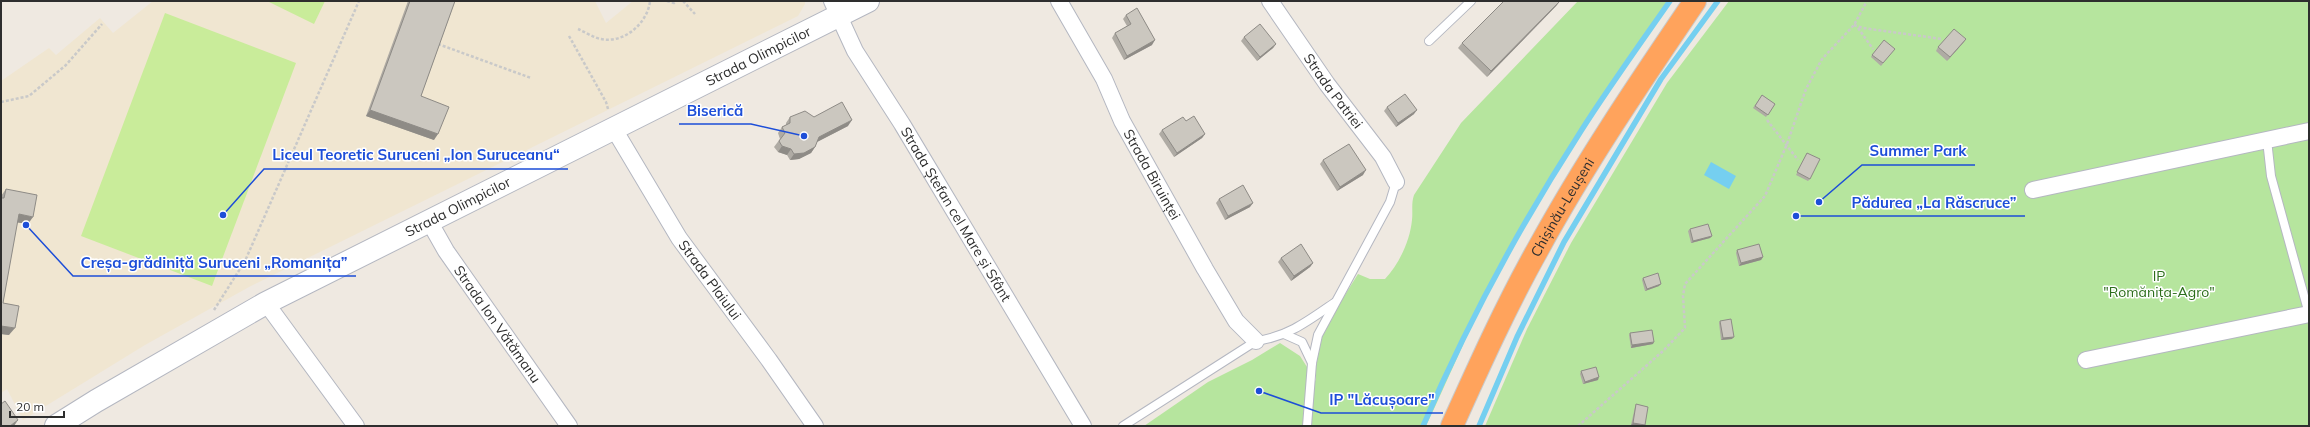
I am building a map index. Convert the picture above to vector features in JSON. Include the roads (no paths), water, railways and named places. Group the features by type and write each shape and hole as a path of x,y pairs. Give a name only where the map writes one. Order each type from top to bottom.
{"highway":[{"name":"Chișinău-Leușeni","path":"1452,426 1509,302 1538,248 1596,149 1695,1"}],"main road":[{"name":"Strada Olimpicilor","path":"56,426 96,401 266,304 614,129 835,8 868,1"}],"street":[{"name":"Strada Biruinței","path":"1059,1 1104,79 1122,121 1205,269 1236,321 1256,341"},
{"name":"Strada Patriei","path":"1270,1 1327,84 1383,157 1396,182"},
{"name":"Strada Ștefan cel Mare și Sfânt","path":"835,8 855,51 902,124 1083,426"},
{"name":"Strada Plaiului","path":"614,129 678,238 769,360 815,426"},
{"path":"2034,190 2309,131"},
{"name":"Strada Ion Vătămanu","path":"429,221 446,251 569,426"},
{"path":"266,304 356,426"},
{"path":"2086,360 2309,314"}],"lane":[{"path":"1429,41 1471,1"},
{"path":"2267,140 2271,176 2309,314"},
{"path":"1307,426 1312,363 1318,335 1390,202 1396,182"},
{"path":"1123,426 1256,341 1274,339 1304,323 1335,303"},
{"path":"1284,334 1302,342 1312,363"}],"water":[{"path":"1711,162 1736,176 1729,189 1704,175"}],"waterway":[{"path":"1423,426 1458,350 1516,238 1559,166 1592,115 1670,1"},
{"path":"1479,426 1517,337 1564,242 1661,79 1718,1"}],"place":[{"name":"Biserică","path":"804,136"},
{"name":"Summer Park","path":"1819,202"},
{"name":"Liceul Teoretic Suruceni „Ion Suruceanu“","path":"223,215"},
{"name":"Pădurea „La Răscruce”","path":"1796,216"},
{"name":"Creșa-grădiniță Suruceni „Romanița”","path":"26,225"},
{"name":"IP \"Lăcușoare\"","path":"1259,391"}],"park label":[{"name":"IP \"Romănița-Agro\"","path":"2159,284"}]}
